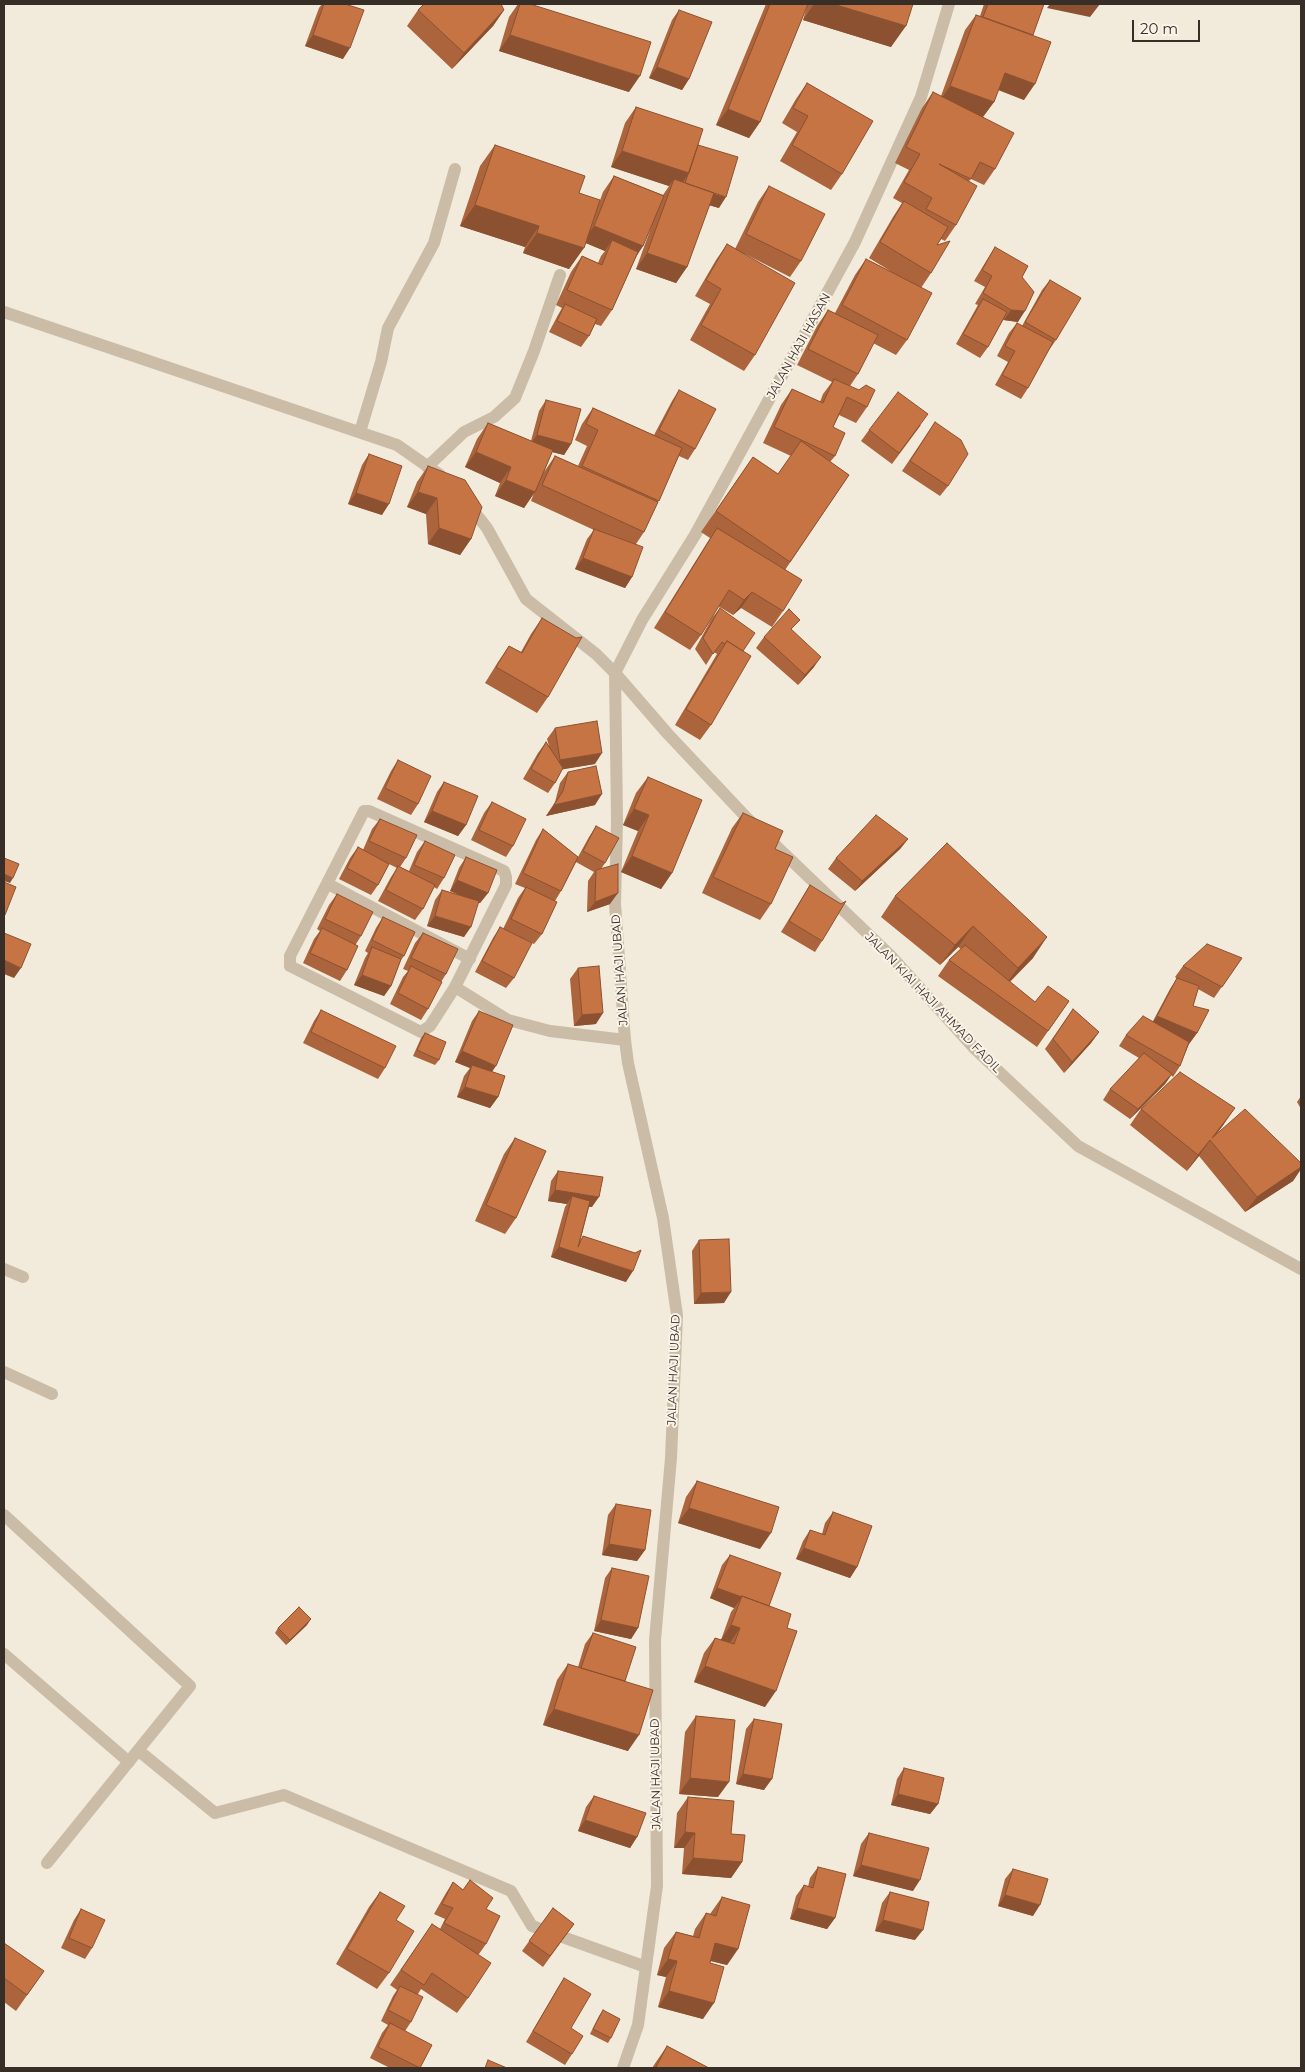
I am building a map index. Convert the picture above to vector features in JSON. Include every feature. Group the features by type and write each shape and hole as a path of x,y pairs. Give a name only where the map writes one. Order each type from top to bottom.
{"street":[{"name":"JALAN HAJI HASAN","path":"615,673 642,620 695,536 855,242 921,97 949,4"},
{"path":"360,432 381,362 388,328 434,243 455,169"},
{"path":"427,467 464,432 494,417 515,398 534,351 560,275"},
{"name":"JALAN KIAI HAJI AHMAD FADIL","path":"4,312 397,445 427,467 455,488 487,528 526,599 596,654 746,817 890,955 975,1049 1078,1146 1301,1270"},
{"name":"JALAN HAJI UBAD","path":"615,673 617,820 615,904 625,1040 628,1063 663,1218 677,1315 671,1458 654,1640 657,1886 638,2025 623,2068"},
{"path":"368,810 504,871 506,877 506,885 455,988 430,1026 421,1032 290,966 290,956 328,884 362,814 368,810"},
{"path":"328,884 470,959"},
{"path":"455,988 508,1020 550,1032 625,1040"},
{"path":"4,1269 23,1277"},
{"path":"4,1372 52,1394"},
{"path":"4,1515 190,1686 47,1863"},
{"path":"4,1654 129,1762"},
{"path":"139,1751 216,1813 284,1795 511,1891 532,1926 646,1967"}],"building":[{"path":"324,4 345,4 364,10 350,48 313,35"},
{"path":"424,4 501,4 504,10 464,53 418,10"},
{"path":"520,4 530,4 651,42 640,76 510,35"},
{"path":"770,4 808,4 760,122 728,109"},
{"path":"833,4 913,4 906,26"},
{"path":"988,4 1044,4 1033,35 983,17"},
{"path":"679,10 712,22 689,79 657,67"},
{"path":"976,15 1051,42 1035,84 1005,73 994,102 950,86"},
{"path":"807,83 873,121 842,174 792,145 808,116 793,108"},
{"path":"933,92 1014,133 995,169 980,162 971,179 939,164 977,186 956,225 926,209 932,198 904,182 920,154 906,147"},
{"path":"636,107 703,129 689,173 622,151"},
{"path":"495,145 585,176 579,193 600,200 584,248 537,233 539,226 475,205"},
{"path":"698,145 738,157 726,197 685,183"},
{"path":"614,176 664,196 643,246 594,226"},
{"path":"674,179 714,193 687,267 647,253"},
{"path":"769,186 825,214 801,261 746,234"},
{"path":"904,201 948,227 937,245 950,241 931,273 880,242"},
{"path":"612,240 638,252 612,310 567,290 582,256 602,265"},
{"path":"727,244 795,283 755,355 701,325 721,289 706,280"},
{"path":"995,247 1028,266 1022,277 1034,292 1025,311 1011,310 983,293 992,276 982,270"},
{"path":"866,259 932,293 907,340 842,305"},
{"path":"1050,280 1081,298 1056,340 1025,322"},
{"path":"983,299 1007,312 988,347 963,334"},
{"path":"565,304 597,319 589,336 557,321"},
{"path":"828,310 878,335 858,374 808,349"},
{"path":"1017,323 1053,342 1028,388 1002,375 1015,351 1005,346"},
{"path":"834,379 859,390 866,385 875,390 867,407 847,397 833,427 845,433 835,456 774,427 792,389 823,403"},
{"path":"679,390 716,409 695,449 659,430"},
{"path":"898,392 928,414 899,453 869,430"},
{"path":"546,400 581,409 571,444 537,435"},
{"path":"593,408 682,448 659,501 582,466 598,430 586,424"},
{"path":"935,422 961,440 968,454 948,486 910,461"},
{"path":"488,423 553,450 535,492 506,480 511,467 476,452"},
{"path":"801,441 849,475 790,562 716,511 753,457 778,474"},
{"path":"369,454 402,466 389,504 356,493"},
{"path":"555,456 658,502 644,532 542,485"},
{"path":"428,466 465,480 482,507 471,539 439,528 437,498 418,492"},
{"path":"717,528 802,580 783,611 752,592 744,600 729,590 701,635 665,612"},
{"path":"594,529 643,547 632,577 583,558"},
{"path":"720,608 755,633 743,651 727,641 725,644 722,642 713,654 703,638"},
{"path":"789,609 800,620 791,629 821,657 805,675 764,637"},
{"path":"542,618 576,638 582,637 548,697 496,667 509,646 522,653"},
{"path":"727,641 751,656 711,725 686,709"},
{"path":"597,721 602,753 560,760 555,728"},
{"path":"546,742 563,768 555,783 531,769"},
{"path":"398,760 431,776 418,804 385,788"},
{"path":"596,766 602,794 554,805 563,791 568,772"},
{"path":"648,777 702,800 672,873 632,856 649,815 634,809"},
{"path":"444,782 478,796 466,825 432,811"},
{"path":"492,802 526,819 513,846 479,830"},
{"path":"743,813 783,831 775,849 793,857 771,904 713,877"},
{"path":"876,815 908,839 862,881 836,858"},
{"path":"380,819 417,835 406,858 369,841"},
{"path":"596,826 619,838 605,863 583,851"},
{"path":"543,829 578,857 561,891 523,873"},
{"path":"425,841 455,855 444,878 414,865"},
{"path":"947,843 1047,937 1018,968 973,926 955,945 895,896"},
{"path":"358,847 389,864 378,885 347,868"},
{"path":"466,857 497,870 488,893 457,880"},
{"path":"4,858 19,864 13,878 4,874"},
{"path":"618,864 618,893 595,902 596,870"},
{"path":"398,866 435,885 423,909 386,890"},
{"path":"4,882 16,887 5,915 4,914"},
{"path":"810,885 841,904 846,901 822,941 789,921"},
{"path":"526,887 557,902 542,934 511,919"},
{"path":"442,890 479,901 471,927 435,916"},
{"path":"337,894 373,912 361,936 325,919"},
{"path":"383,917 415,932 404,956 372,940"},
{"path":"500,927 532,943 514,978 482,961"},
{"path":"322,928 358,946 347,970 310,953"},
{"path":"4,933 31,944 21,968 4,960"},
{"path":"423,933 458,949 446,974 411,958"},
{"path":"1207,944 1242,958 1222,987 1183,966"},
{"path":"965,945 1035,1002 1048,986 1069,1001 1048,1031 949,960"},
{"path":"372,947 401,959 391,986 362,975"},
{"path":"411,966 442,982 428,1009 398,993"},
{"path":"599,966 603,1013 582,1015 578,968"},
{"path":"1177,978 1199,986 1193,1006 1209,1010 1197,1033 1157,1016"},
{"path":"1073,1009 1099,1032 1072,1062 1053,1039"},
{"path":"321,1010 396,1046 385,1068 311,1032"},
{"path":"479,1011 513,1025 496,1066 462,1051"},
{"path":"1143,1016 1189,1042 1180,1066 1126,1035"},
{"path":"425,1033 446,1042 439,1060 417,1050"},
{"path":"1144,1053 1172,1074 1138,1109 1110,1089"},
{"path":"472,1065 505,1076 498,1097 465,1087"},
{"path":"1180,1072 1235,1108 1212,1138 1245,1109 1301,1163 1301,1167 1257,1197 1210,1140 1198,1155 1141,1109"},
{"path":"515,1138 546,1151 516,1218 486,1205"},
{"path":"558,1171 603,1177 599,1197 555,1190"},
{"path":"572,1196 590,1201 578,1247 583,1236 635,1253 641,1250 633,1271 559,1247"},
{"path":"729,1239 731,1292 701,1293 699,1240"},
{"path":"697,1481 779,1507 771,1533 689,1508"},
{"path":"616,1504 651,1510 645,1550 609,1544"},
{"path":"833,1512 872,1526 857,1567 804,1548 810,1530 825,1535"},
{"path":"730,1555 781,1573 769,1606 717,1588"},
{"path":"612,1568 649,1576 638,1628 601,1620"},
{"path":"742,1596 791,1614 787,1628 797,1631 776,1691 705,1666 715,1638 734,1644 740,1628 731,1625"},
{"path":"299,1607 311,1619 290,1640 278,1628"},
{"path":"593,1633 636,1647 625,1681 581,1668"},
{"path":"568,1664 653,1690 639,1735 554,1709"},
{"path":"696,1716 735,1720 729,1782 690,1778"},
{"path":"754,1719 782,1724 772,1779 743,1774"},
{"path":"904,1768 944,1778 938,1804 898,1794"},
{"path":"594,1796 646,1813 637,1837 585,1820"},
{"path":"688,1797 734,1801 731,1834 745,1835 742,1862 693,1858 695,1833 685,1832"},
{"path":"869,1833 929,1848 920,1880 861,1865"},
{"path":"818,1867 846,1874 835,1918 797,1908 804,1885 813,1888"},
{"path":"1013,1869 1048,1879 1040,1905 1005,1895"},
{"path":"470,1880 493,1898 486,1909 500,1916 486,1944 444,1923 453,1908 442,1904 453,1882 463,1890"},
{"path":"380,1892 405,1906 396,1920 414,1931 389,1973 347,1949"},
{"path":"890,1892 929,1902 923,1930 883,1920"},
{"path":"722,1897 750,1905 738,1949 715,1943 710,1963 724,1967 714,2003 669,1991 677,1961 668,1959 676,1932 699,1938 706,1913 716,1916"},
{"path":"553,1908 574,1924 550,1956 529,1941"},
{"path":"81,1909 105,1920 92,1948 69,1938"},
{"path":"432,1924 491,1963 468,1998 432,1973 424,1985 401,1970"},
{"path":"4,1943 44,1971 27,1995 4,1978"},
{"path":"564,1978 591,1994 571,2028 583,2036 572,2054 533,2031"},
{"path":"400,1986 423,1997 411,2022 388,2010"},
{"path":"603,2010 620,2019 611,2038 593,2029"},
{"path":"390,2023 432,2045 420,2068 378,2047"},
{"path":"667,2046 709,2068 656,2067"},
{"path":"488,2060 507,2068 485,2068"}]}
